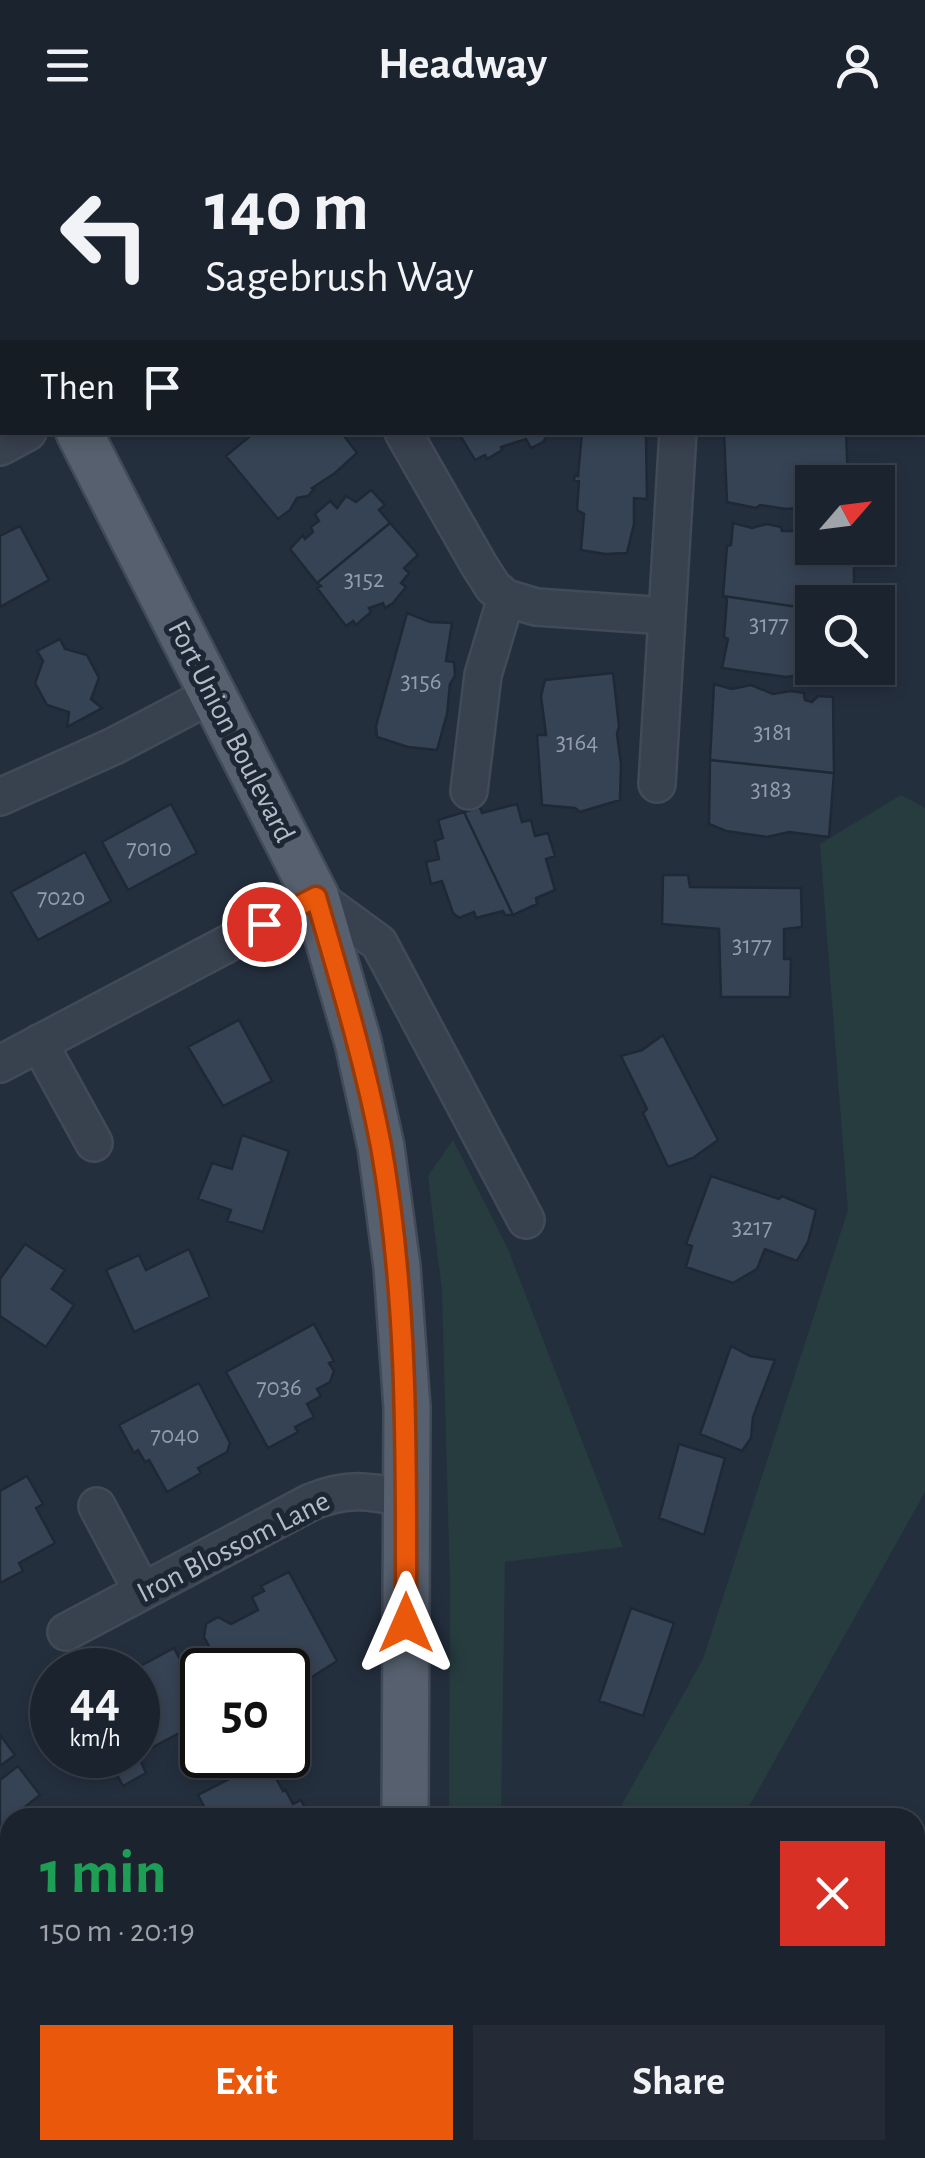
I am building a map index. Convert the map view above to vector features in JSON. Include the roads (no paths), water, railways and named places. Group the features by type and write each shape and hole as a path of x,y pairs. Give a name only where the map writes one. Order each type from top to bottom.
{"main road":[{"name":"Fort Union Boulevard","path":"92,437 213,694 316,897 358,1042 381,1147 397,1267 407,1408 405,1808"}],"street":[{"path":"0,448 23,435"},
{"path":"406,435 479,565 493,587 506,598 536,607 666,616"},
{"path":"656,784 678,435"},
{"path":"469,791 484,675 506,598"},
{"path":"0,797 114,746 213,694"},
{"path":"0,1064 316,897 379,943 526,1220"},
{"path":"39,1043 94,1142"},
{"name":"Iron Blossom Lane","path":"66,1632 338,1491 362,1490 406,1498"},
{"path":"97,1506 142,1591"}]}
